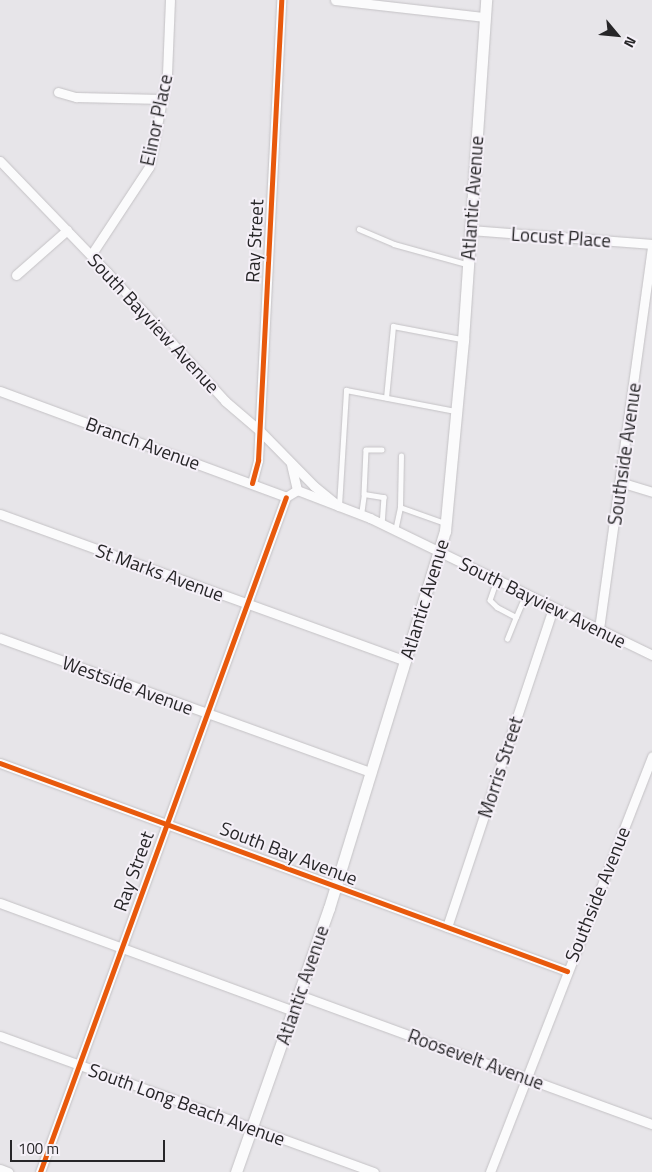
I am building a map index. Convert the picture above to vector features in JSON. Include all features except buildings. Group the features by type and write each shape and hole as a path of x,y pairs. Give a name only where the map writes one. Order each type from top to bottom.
{"main road":[{"name":"Atlantic Avenue","path":"236,1172 294,1010 335,886 440,552 446,523 463,340 486,0"}],"street":[{"name":"Elinor Place","path":"91,254 149,167 168,60 170,0"},
{"name":"Ray Street","path":"252,483 257,471 281,0"},
{"path":"335,0 485,17"},
{"path":"58,92 76,97 162,100"},
{"name":"South Bayview Avenue","path":"0,161 91,254 225,401 259,430 291,464 298,490 395,530 652,655"},
{"path":"16,275 66,230"},
{"name":"Locust Place","path":"470,230 652,244"},
{"name":"Southside Avenue","path":"599,629 652,249"},
{"path":"642,325 652,328"},
{"name":"Branch Avenue","path":"0,391 286,496"},
{"path":"291,464 339,506"},
{"path":"620,482 652,492"},
{"path":"286,496 298,490"},
{"name":"Ray Street","path":"40,1172 286,496"},
{"name":"St Marks Avenue","path":"0,514 405,661"},
{"name":"Morris Street","path":"447,927 554,608"},
{"name":"Westside Avenue","path":"0,638 370,772"},
{"name":"Southside Avenue","path":"490,1172 525,1077 652,756"},
{"name":"South Bay Avenue","path":"0,763 567,971"},
{"path":"0,903 294,1010"},
{"name":"Roosevelt Avenue","path":"299,995 652,1124"},
{"name":"South Long Beach Avenue","path":"0,1036 374,1172"},
{"path":"0,1169 8,1172"}],"lane":[{"path":"359,229 394,244 468,264"},
{"path":"386,398 393,326 463,340"},
{"path":"339,506 346,390 456,412"},
{"path":"361,515 366,450 382,450"},
{"path":"395,530 400,507 401,456"},
{"path":"364,494 384,497 382,524"},
{"path":"400,507 446,523"},
{"path":"497,580 490,600 496,607 516,617"},
{"path":"507,639 526,594"}],"cycle path":[{"path":"252,483 258,460 281,0"},
{"path":"40,1172 286,497"},
{"path":"0,763 567,971"}]}
